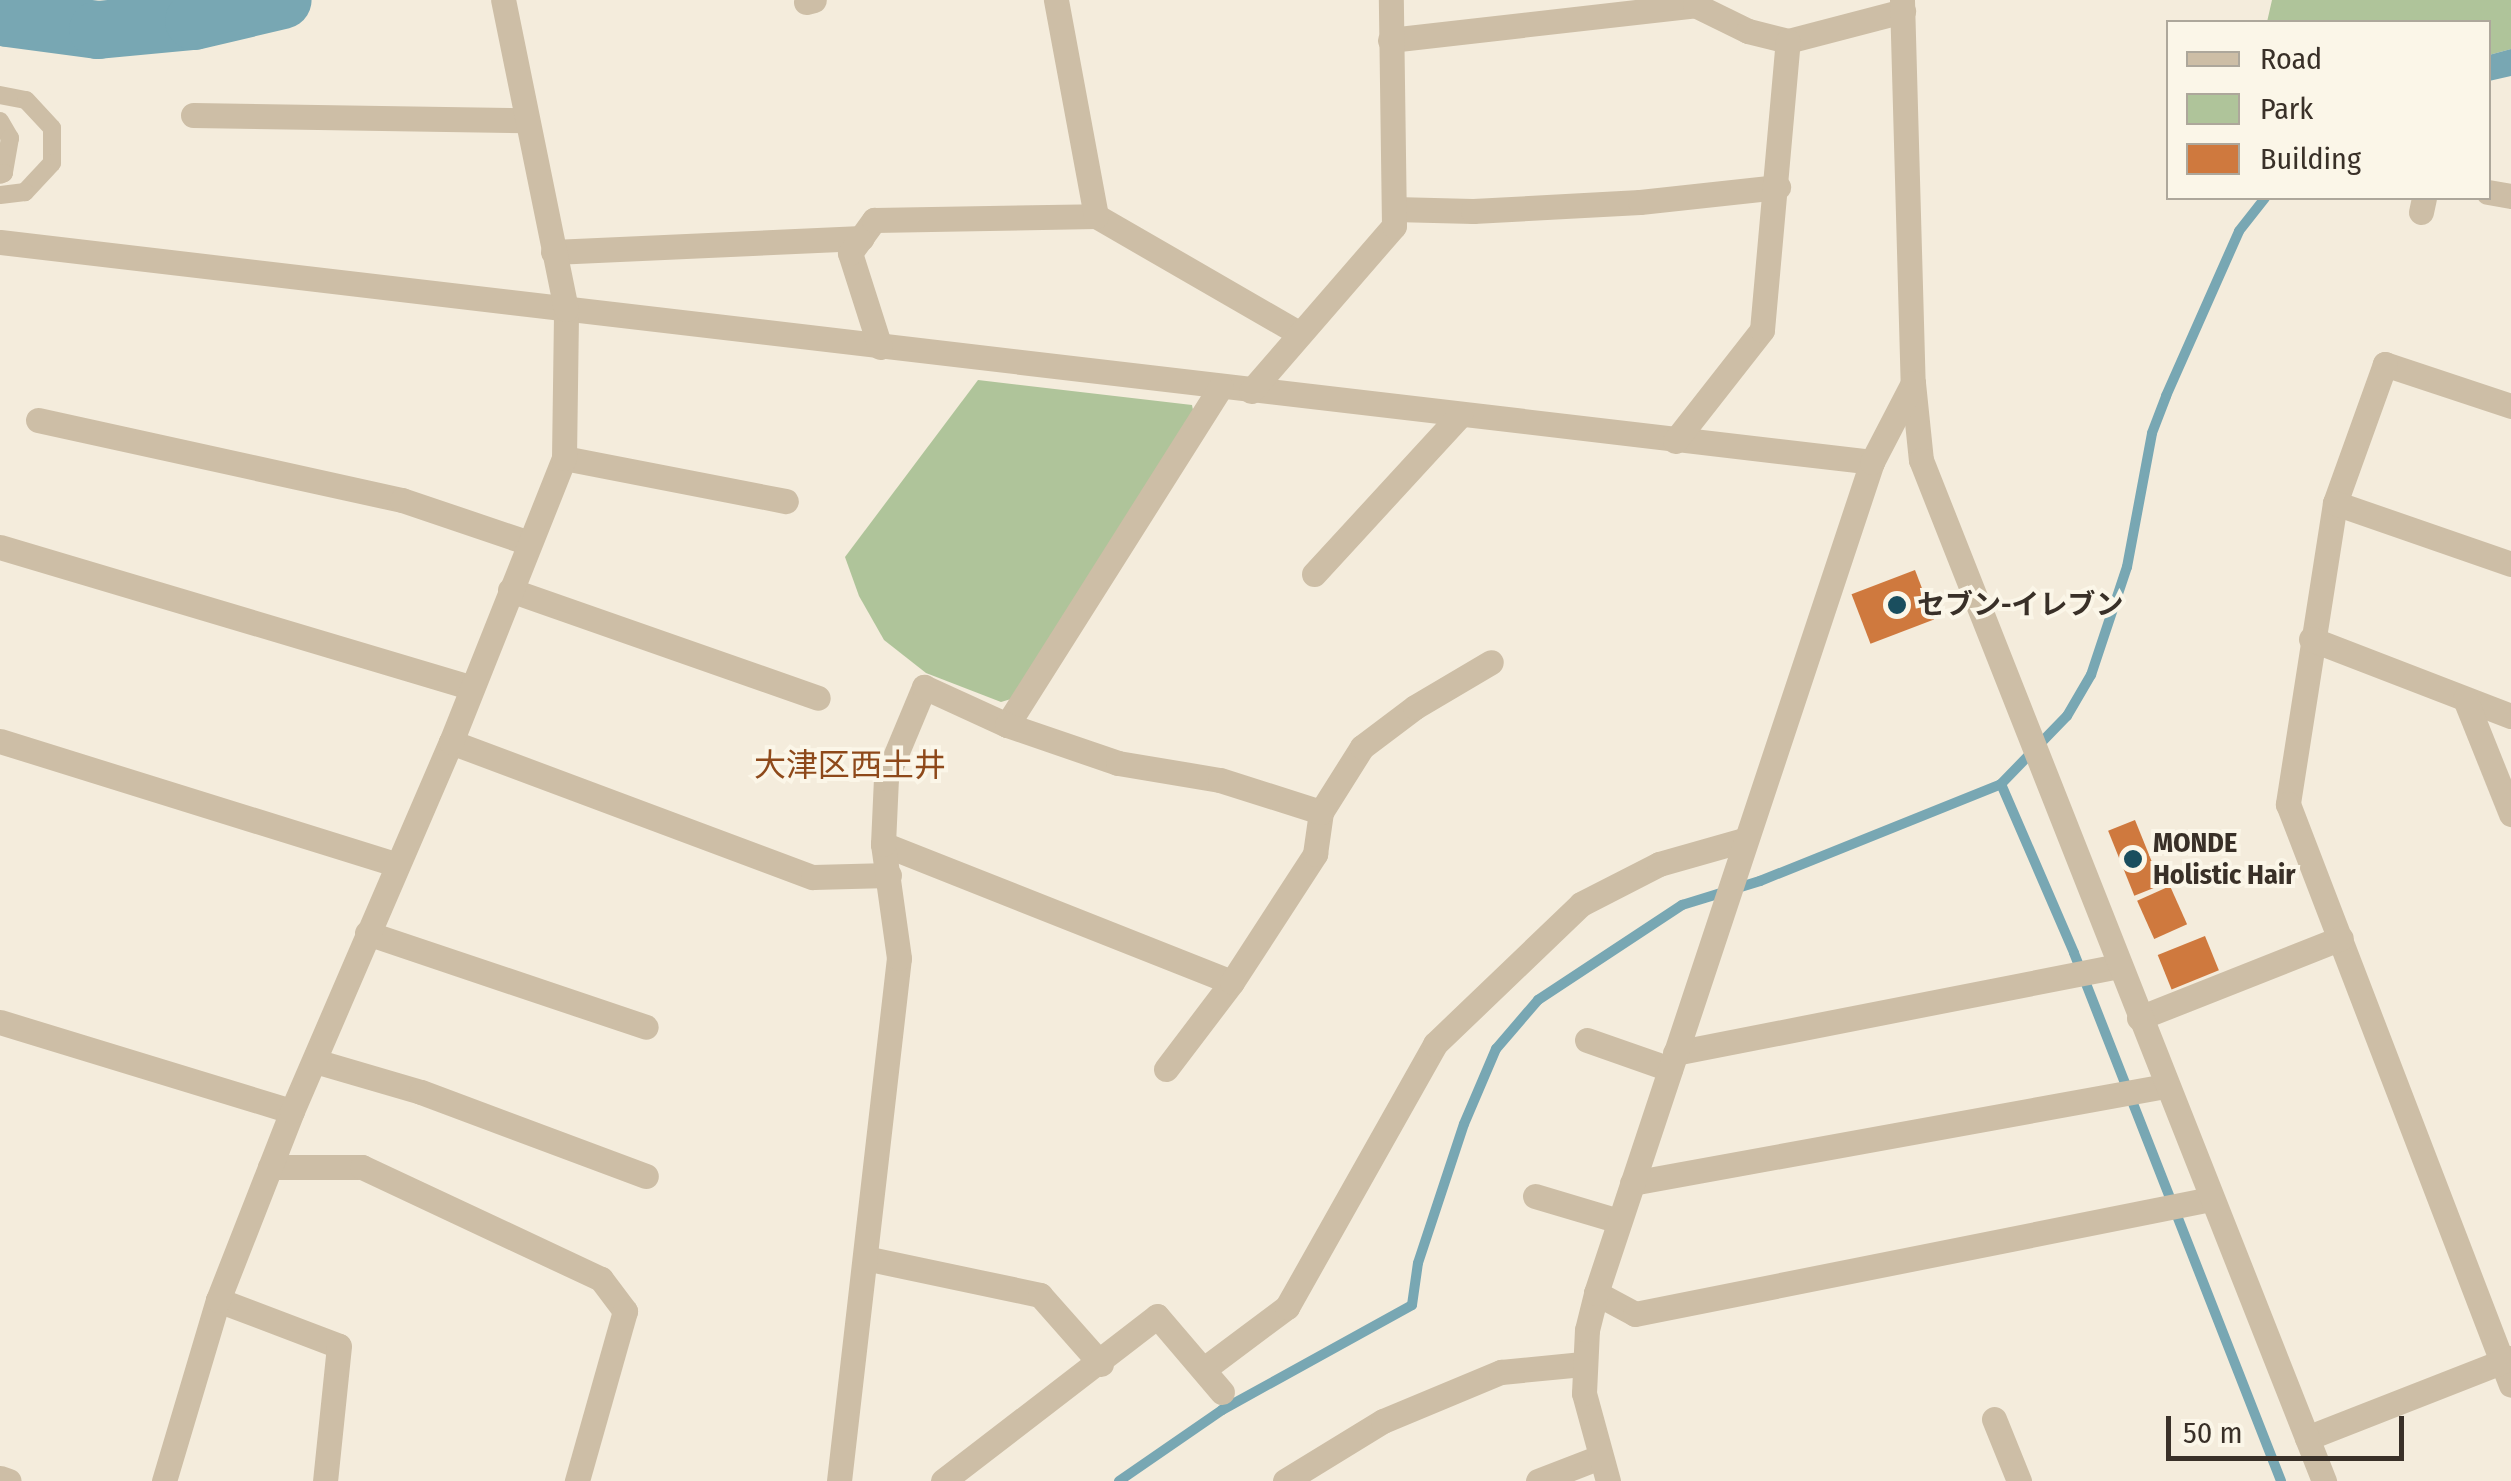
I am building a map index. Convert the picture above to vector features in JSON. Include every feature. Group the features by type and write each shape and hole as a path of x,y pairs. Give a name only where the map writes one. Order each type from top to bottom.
{"street":[{"path":"164,1481 218,1300 292,1110 452,742 470,687 564,458 566,310 503,0"},
{"path":"1056,0 1096,216"},
{"path":"1251,390 1394,226 1391,0"},
{"path":"1390,40 1694,5 1748,31 1788,41 1902,5 1914,383 1921,460 2105,969 2139,1018 2324,1481"},
{"path":"1675,441 1762,330 1778,187 1788,41"},
{"path":"193,115 527,120"},
{"path":"1394,209 1473,211 1640,202 1778,187"},
{"path":"880,347 850,253 874,220 1096,216 1298,333"},
{"path":"553,252 862,238"},
{"path":"0,242 1872,462"},
{"path":"2307,1438 2508,1368 2288,804 2335,503 2385,364 2511,406"},
{"path":"1538,1481 1604,1469 1586,1414 1583,1364 1596,1292 1743,840 1872,462 1914,383"},
{"path":"1008,725 1220,387"},
{"path":"1314,574 1460,415"},
{"path":"38,420 402,500 529,543"},
{"path":"564,458 786,501"},
{"path":"2335,503 2511,564"},
{"path":"0,547 470,687"},
{"path":"510,590 818,698"},
{"path":"2311,639 2511,716"},
{"path":"1166,1069 1232,982 1315,854 1321,812 1362,747 1415,707 1491,662"},
{"path":"839,1481 899,958 883,844 886,778 924,688 1008,725 1118,763 1220,780 1321,812"},
{"path":"2465,698 2511,814"},
{"path":"0,741 396,864"},
{"path":"452,742 812,877 889,875"},
{"path":"1204,1369 1287,1307 1435,1044 1580,904 1659,864 1743,840"},
{"path":"883,844 1232,982"},
{"path":"367,933 646,1027"},
{"path":"2139,1018 2341,938"},
{"path":"1587,1040 1673,1061 2105,969"},
{"path":"0,1022 292,1110"},
{"path":"315,1061 422,1092 646,1176"},
{"path":"1632,1183 2166,1086"},
{"path":"270,1167 362,1166 601,1278 626,1311 577,1481"},
{"path":"1536,1196 1620,1221"},
{"path":"1596,1292 1635,1314 2211,1199"},
{"path":"865,1258 1040,1295 1100,1364"},
{"path":"218,1300 338,1346 325,1481"},
{"path":"944,1481 1158,1316 1222,1392"},
{"path":"1285,1481 1383,1421 1501,1372 1583,1364"},
{"path":"1994,1419 2019,1481"},
{"path":"0,1478 9,1481"}],"lane":[{"path":"0,96 26,100 52,128 52,162 25,192 0,195"},
{"path":"0,120 10,138 4,173 0,175"}],"green space":[{"path":"2272,0 2511,0 2511,49 2491,54 2491,20 2267,20"},
{"path":"978,380 1192,405 1195,420 1011,699 1001,702 926,673 884,640 859,596 845,557"}],"water":[{"path":"2511,49 2511,76 2491,81 2491,54"}],"building":[{"path":"1915,570 1934,619 1871,644 1852,594"},
{"path":"2135,820 2161,885 2134,896 2108,831"},
{"path":"2170,886 2187,924 2154,939 2137,901"},
{"path":"2205,936 2219,970 2172,989 2158,955"}],"waterway":[{"path":"0,13 8,18 98,30 194,21 283,0"},
{"path":"1119,1481 1222,1410 1412,1305 1418,1263 1464,1124 1496,1049 1538,1000 1682,905 1760,881 2001,784 2067,716 2091,675 2127,567 2152,433 2166,396 2239,231 2263,200"},
{"path":"2001,784 2074,953 2281,1481"}],"place":[{"name":"セブン-イレブン","path":"1897,605"},
{"name":"MONDE Holistic Hair","path":"2133,859"}],"district":[{"name":"大津区西土井","path":"850,765"}]}
